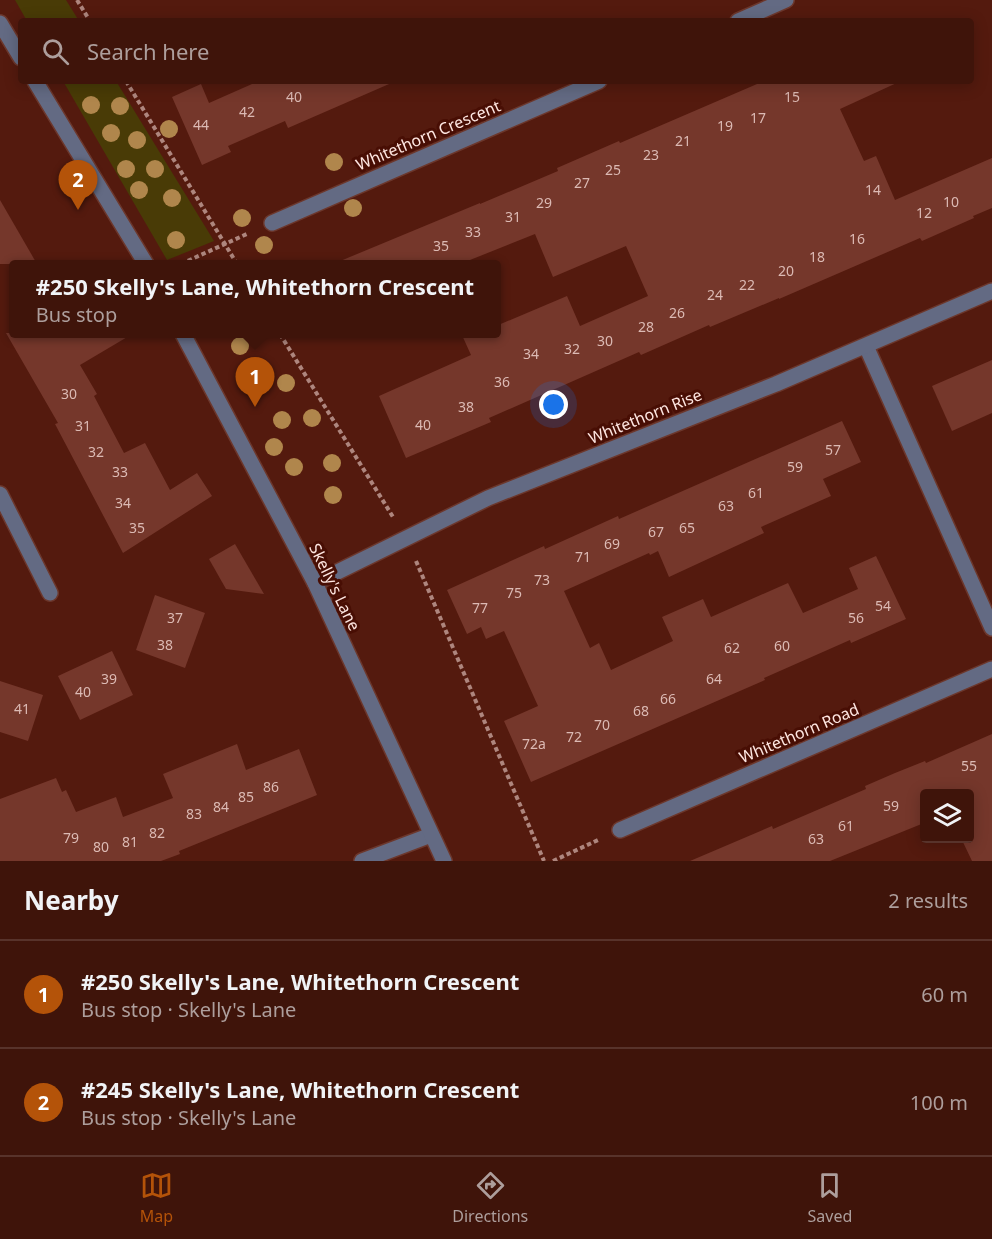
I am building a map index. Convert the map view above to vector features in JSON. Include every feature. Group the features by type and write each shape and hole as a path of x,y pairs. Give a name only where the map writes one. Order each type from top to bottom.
{"street":[{"path":"745,18 786,0"},
{"path":"0,23 18,53"},
{"path":"37,84 144,260"},
{"name":"Whitethorn Crescent","path":"272,223 592,84"},
{"name":"Whitethorn Rise","path":"315,583 488,498 765,388 992,291"},
{"name":"Skelly's Lane","path":"186,338 315,583 444,861"},
{"path":"866,346 992,628"},
{"path":"0,494 50,593"},
{"name":"Whitethorn Road","path":"620,830 992,669"},
{"path":"362,861 431,835"}],"path":[{"path":"77,0 88,18"},
{"path":"128,84 235,260"},
{"path":"190,260 272,223"},
{"path":"283,338 406,538 544,861"},
{"path":"553,861 620,830"}],"shaded area":[{"path":"15,0 66,0 77,18 25,18"},
{"path":"65,84 118,84 214,241 167,260"}],"building":[{"path":"201,84 209,103 252,84 389,84 288,128 285,121 228,146 231,152 202,165 172,97"},
{"path":"757,84 894,84 840,109 864,161 876,156 895,200 992,158 992,208 922,241 920,238 641,355 639,352 489,418 491,422 406,458 379,396 471,355 463,338 501,338 501,324 567,296 580,326 648,296 626,246 553,277 535,234 470,260 343,260 558,171 557,168 619,141 620,143"},
{"path":"0,200 35,260 9,260 9,264 0,264"},
{"path":"6,333 9,333 9,338 126,338 80,365 97,394 94,396 124,453 145,443 170,490 197,473 212,496 123,553 55,424 58,423"},
{"path":"992,360 992,413 952,431 932,386"},
{"path":"842,421 861,462 823,479 831,496 761,527 764,533 669,577 658,551 564,591 590,648 599,643 611,670 673,641 662,617 703,599 711,617 788,583 803,613 858,589 849,568 876,556 906,619 851,643 850,640 764,678 765,680 531,782 504,721 538,706 504,631 486,639 481,627 467,634 447,590 544,546 545,549 618,516 619,519"},
{"path":"235,544 264,594 226,589 209,559"},
{"path":"155,595 205,613 185,668 136,650"},
{"path":"112,651 133,695 80,720 58,676"},
{"path":"0,681 43,695 28,741 0,732"},
{"path":"992,734 992,861 972,861 963,843 974,843 974,789 920,789 920,825 830,861 690,861 772,826 773,829 866,789 865,786 895,773 925,761 926,763"},
{"path":"237,744 246,770 299,749 317,795 179,851 180,854 161,861 0,861 0,799 56,778 62,792 66,790 76,812 116,797 123,817 173,798 163,774"}],"place":[{"name":"#245 Skelly's Lane, Whitethorn Crescent","path":"78,210"},
{"name":"#250 Skelly's Lane, Whitethorn Crescent","path":"255,407"}]}
